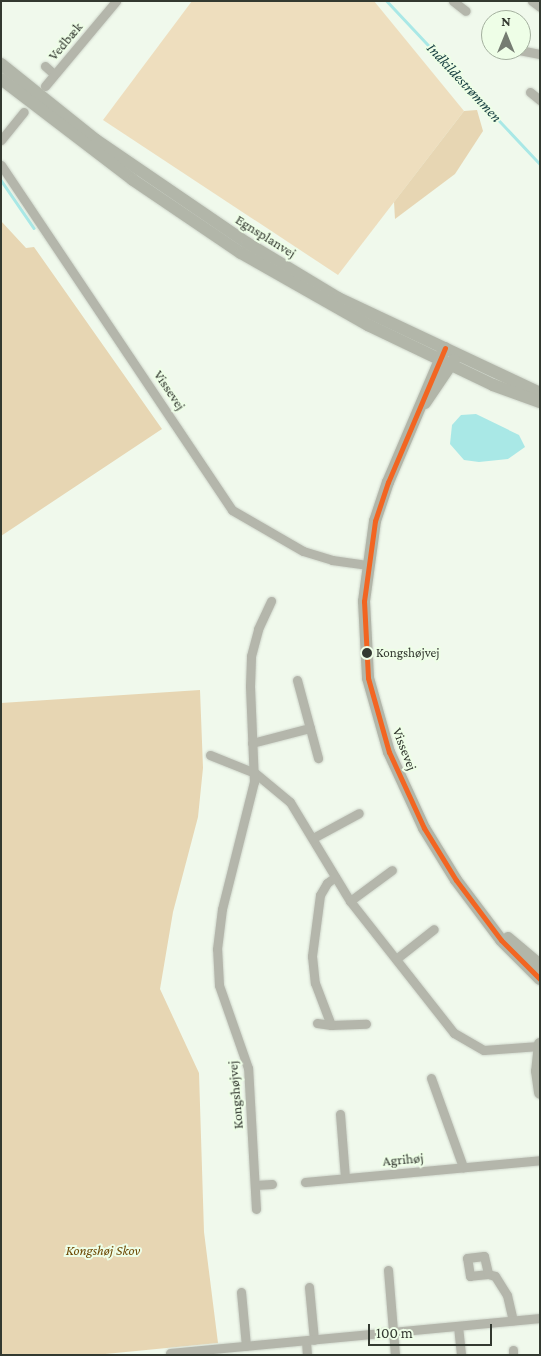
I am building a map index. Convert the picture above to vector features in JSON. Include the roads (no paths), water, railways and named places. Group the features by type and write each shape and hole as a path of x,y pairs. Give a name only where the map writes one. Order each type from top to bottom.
{"main road":[{"name":"Egnsplanvej","path":"1,64 96,140 247,243 338,298 445,348 450,360 526,387 540,394"},
{"name":"Egnsplanvej","path":"1,79 89,148 187,218 368,326 450,360 540,402"},
{"path":"368,326 421,361 428,369 429,382"},
{"name":"Vissevej","path":"421,407 450,360"},
{"name":"Vissevej","path":"450,360 429,382 421,407 381,502 366,565 365,654 368,678 389,752 424,828 456,880 514,955 540,979"},
{"name":"Vissevej","path":"487,920 540,966"},
{"path":"539,1045 536,1072 540,1092"}],"street":[{"name":"Vedbæk","path":"45,86 116,1"},
{"path":"454,1 466,11"},
{"path":"532,1 540,7"},
{"name":"Vedbæk","path":"44,66 54,74"},
{"path":"530,92 540,100"},
{"path":"1,140 24,112"},
{"name":"Vissevej","path":"1,165 232,510 302,550 332,560 366,565"},
{"name":"Kongshøjvej","path":"256,1209 248,1068 219,985 217,949 222,909 248,814 255,773 252,742 251,656 258,629 271,601"},
{"path":"297,680 318,758"},
{"path":"252,742 310,728"},
{"path":"210,755 255,773 290,802 350,901 454,1033 466,1042 484,1050 539,1045"},
{"path":"313,838 359,814"},
{"path":"350,901 392,870"},
{"path":"331,1025 315,983 312,956 320,895 327,883 335,877"},
{"path":"396,959 434,929"},
{"path":"317,1023 331,1025 366,1024"},
{"path":"431,1078 463,1167"},
{"path":"340,1114 345,1178"},
{"name":"Agrihøj","path":"305,1182 540,1160"},
{"path":"255,1185 272,1184"},
{"path":"388,1270 395,1355"},
{"path":"488,1274 501,1284 513,1320"},
{"path":"307,1355 310,1341 308,1287"},
{"path":"241,1292 246,1346"},
{"path":"170,1353 219,1352 246,1346 540,1318"},
{"path":"458,1326 461,1355"}],"water":[{"path":"476,414 519,435 525,447 508,459 479,462 464,460 450,444 452,425 461,415"}],"waterway":[{"name":"Indkildestrømmen","path":"387,1 540,164"},
{"path":"1,180 34,228"}],"place":[{"name":"Kongshøjvej","path":"367,653"}],"park label":[{"name":"Kongshøj Skov","path":"103,1250"}]}
